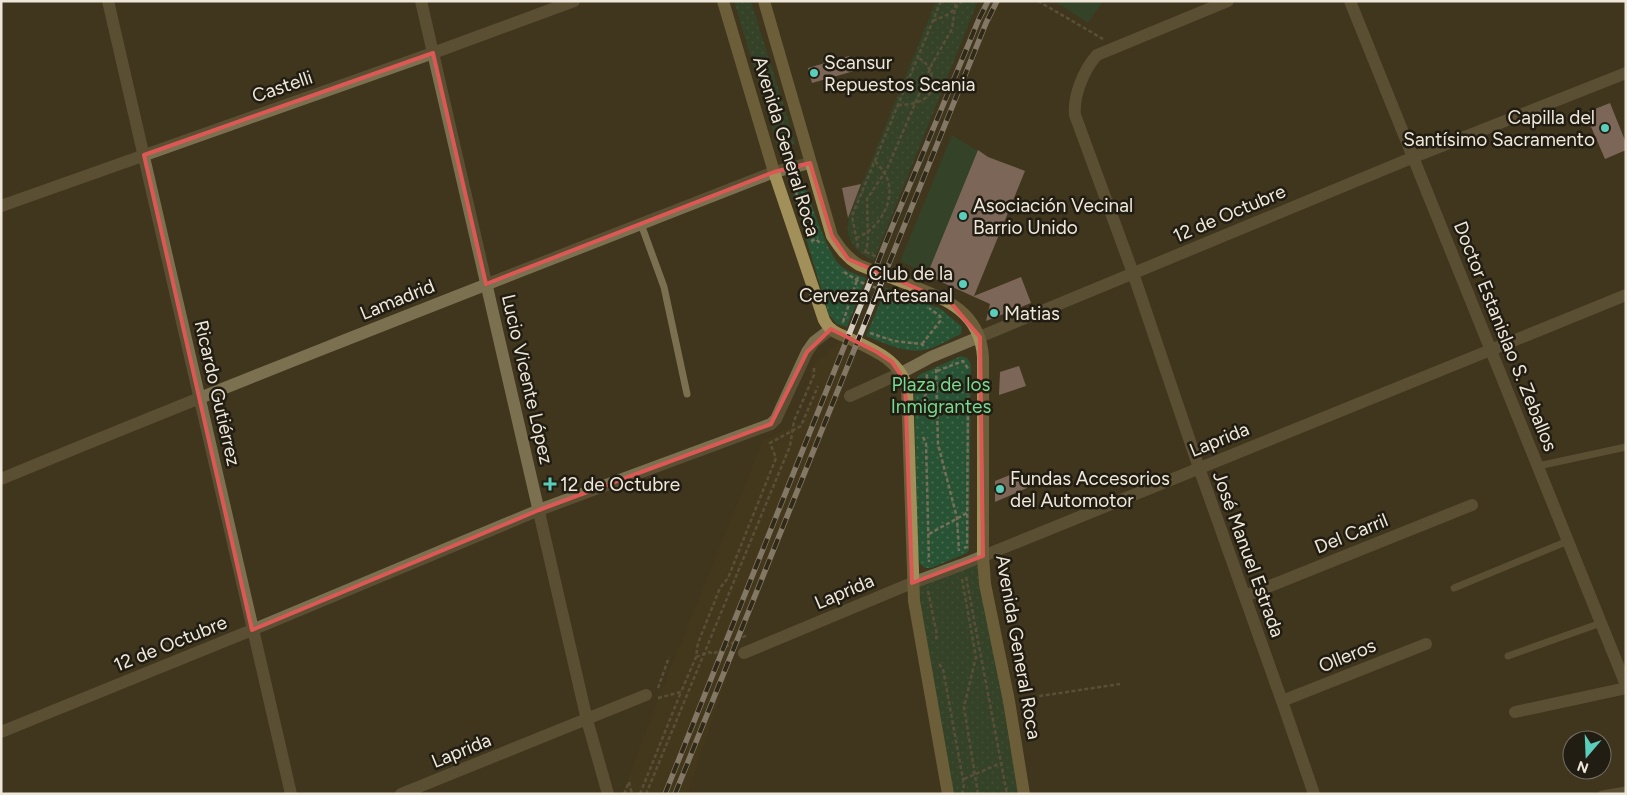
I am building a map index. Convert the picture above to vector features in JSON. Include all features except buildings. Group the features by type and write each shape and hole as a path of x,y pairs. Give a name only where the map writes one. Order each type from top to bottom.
{"main road":[{"name":"Avenida General Roca","path":"723,1 774,172 820,312 824,320 834,331"},
{"name":"Avenida General Roca","path":"764,1 832,236 848,259 951,303 964,314 980,337 983,357 983,556 985,584 1009,701 1024,794"},
{"path":"834,331 877,352 892,362 901,373 907,389 912,583 947,788"}],"street":[{"name":"Ricardo Gutiérrez","path":"108,1 291,794"},
{"name":"Lucio Vicente López","path":"421,1 587,720 608,794"},
{"name":"Castelli","path":"1,206 574,1"},
{"path":"1112,49 1228,1"},
{"name":"Doctor Estanislao S. Zeballos","path":"1350,1 1626,687"},
{"name":"José Manuel Estrada","path":"1112,49 1097,55 1087,66 1075,99 1075,115 1133,273 1199,468 1314,794"},
{"name":"12 de Octubre","path":"850,396 931,357 1414,157 1626,73"},
{"name":"Lamadrid","path":"1,479 200,397 486,284 774,172 810,163"},
{"name":"Laprida","path":"744,653 912,583 983,556 1626,295"},
{"name":"12 de Octubre","path":"1,732 539,510 771,424 776,419 807,352 814,342 834,331"},
{"name":"Del Carril","path":"1245,596 1472,506"},
{"name":"Olleros","path":"1282,701 1426,644"},
{"path":"1515,712 1626,687"},
{"name":"Laprida","path":"401,794 646,695"}],"lane":[{"path":"640,224 664,287 687,394"},
{"path":"1538,466 1626,447"},
{"path":"1454,588 1568,541"},
{"path":"1508,656 1600,623"},
{"path":"1602,794 1626,790"}],"path":[{"path":"858,248 852,216 941,1"},
{"path":"834,331 843,323 868,241 867,199 884,173 930,68 952,29 956,1"},
{"path":"932,22 948,14 962,1"},
{"path":"1038,1 1110,43 1112,49"},
{"path":"898,105 915,103 926,98 932,91 933,83 930,68 924,60 917,57"},
{"path":"856,238 868,233 878,223 889,200 890,189 888,180 875,161"},
{"path":"811,241 816,240 825,249"},
{"path":"842,270 857,281 896,295"},
{"path":"922,305 940,316 941,320 922,344"},
{"path":"920,406 926,394 928,374 963,361 969,368 969,378"},
{"path":"646,794 790,446 794,421 814,374 814,366"},
{"path":"640,794 696,656 698,643 720,588 728,578 776,458 770,444 801,426 818,386"},
{"path":"952,553 967,548 968,388"},
{"path":"918,430 926,443 929,562"},
{"path":"929,534 967,513"},
{"path":"923,564 937,559"},
{"path":"962,578 966,577 1007,794"},
{"path":"934,644 937,635 928,592 936,588"},
{"path":"696,656 709,652 714,654 745,636 744,653"},
{"path":"669,657 654,699 681,692"},
{"path":"938,663 943,669 964,785 962,794"},
{"path":"1009,701 1120,684"},
{"path":"947,788 1001,763"},
{"path":"624,794 629,782 632,794"}],"highlighted area":[{"path":"433,53 486,284 774,172 810,163 832,236 848,259 951,303 980,337 983,556 961,565 912,583 905,381 892,362 877,352 831,329 807,352 771,424 539,510 252,630 144,155"}],"shaded area":[{"path":"839,342 857,355 731,664 688,794 622,794 658,699 763,440 805,420 815,394 809,389 810,368"}],"green space":[{"path":"734,1 751,1 796,144 778,149"},
{"path":"936,1 978,1 874,260 862,254 852,243 848,232 849,216"},
{"path":"1054,1 1103,1 1088,23"},
{"name":"Asociación Vecinal Barrio Unido","path":"952,135 988,157 1025,171 973,296 900,261"},
{"path":"802,189 807,191 822,232 836,261 847,270 866,278 847,327 837,324 829,315 793,195"},
{"path":"886,288 941,309 962,327 961,334 936,346 920,350 888,345 866,336"},
{"name":"Plaza de los Inmigrantes","path":"961,356 968,359 971,365 969,550 967,553 931,568 925,568 920,564 918,555 915,381 919,375"},
{"path":"983,556 1024,794 948,794 912,583"}],"railway":[{"path":"665,794 890,232 988,1"},
{"path":"675,794 986,23 997,1"}],"place":[{"name":"Scansur Repuestos Scania","path":"814,73"},
{"name":"Capilla del Santísimo Sacramento","path":"1605,128"},
{"name":"Asociación Vecinal Barrio Unido","path":"963,216"},
{"name":"Club de la Cerveza Artesanal","path":"963,284"},
{"name":"Matias","path":"994,313"},
{"name":"12 de Octubre","path":"550,484"},
{"name":"Fundas Accesorios del Automotor","path":"1000,489"}]}
